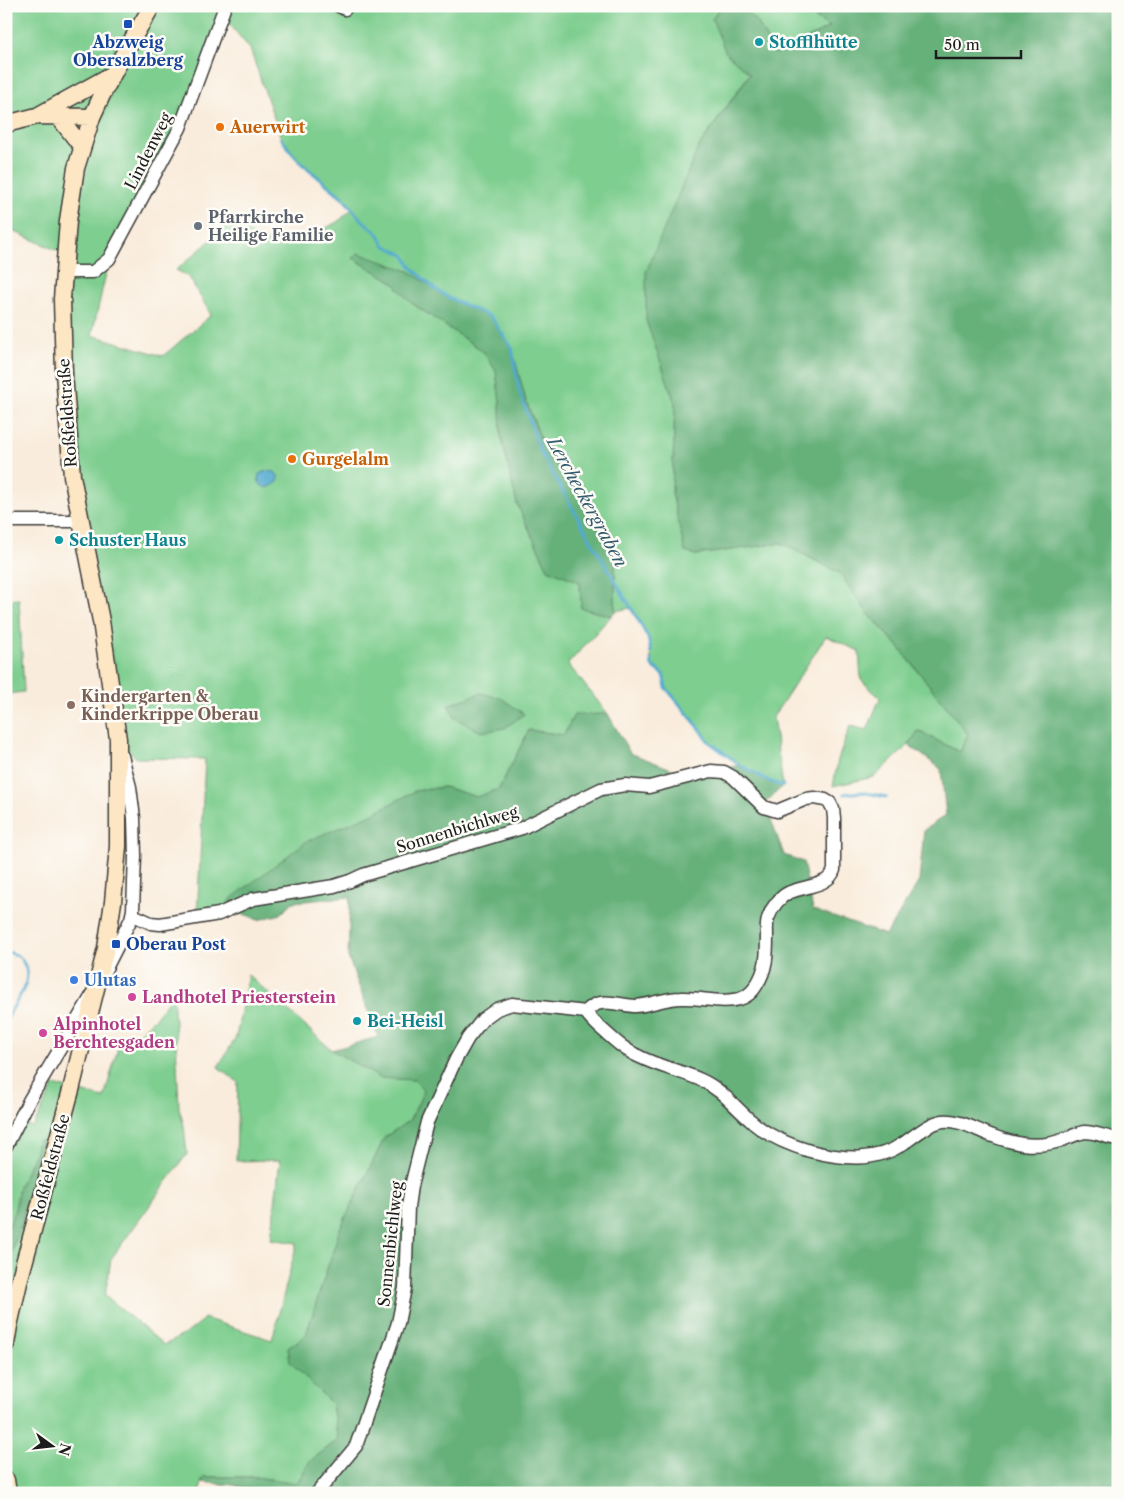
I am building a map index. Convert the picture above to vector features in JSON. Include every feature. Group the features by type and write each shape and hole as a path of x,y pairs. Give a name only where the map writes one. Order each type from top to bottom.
{"main road":[{"name":"Roßfeldstraße","path":"6,1344 8,1326 20,1278 71,1090 106,948 118,846 118,739 95,583 72,476 64,373 62,299 72,191 82,147 92,117 113,74 152,6"},
{"path":"37,116 113,74"},
{"path":"69,98 78,101 92,117"},
{"path":"6,124 37,116 92,117"},
{"path":"58,116 82,147"},
{"path":"6,1480 8,1493"}],"street":[{"name":"Lindenweg","path":"64,272 93,272 110,260 180,128 225,6"},
{"path":"6,521 81,522"},
{"name":"Roßfeldstraße","path":"95,990 132,915 135,856 134,818 130,787 118,739"},
{"name":"Sonnenbichlweg","path":"132,915 151,923 160,924 219,914 253,899 334,886 363,875 522,828 601,789 625,785 649,787 711,772 724,772 734,778 764,807 777,811 814,798 825,800 830,803 833,809 834,870 832,875 823,882 787,894 776,904 768,918 766,962 761,978 754,990 745,997 722,1001 682,998 662,1000 639,1006 625,1006 606,1002 595,1004 586,1012 512,1004 497,1009 483,1019 468,1038 456,1059 427,1122 411,1186 408,1207 405,1288 398,1323 356,1446 317,1493"},
{"path":"6,1146 30,1099 95,990"},
{"path":"586,1012 593,1023 624,1048 642,1058 702,1080 719,1090 763,1131 808,1150 826,1155 864,1158 887,1154 934,1123 944,1121 959,1122 995,1137 1023,1144 1054,1142 1086,1132 1118,1139"}],"green space":[{"path":"6,6 727,6 720,8 726,53 750,73 698,148 646,320 675,403 672,493 685,552 696,555 781,543 840,573 866,611 898,646 968,734 960,752 918,731 909,745 874,777 833,786 838,760 850,726 867,730 880,698 861,680 859,651 826,636 773,717 783,786 769,781 740,765 708,741 666,688 662,674 652,666 648,638 631,608 615,611 615,560 596,521 542,442 491,317 449,298 409,271 353,258 393,282 410,302 483,351 496,371 500,402 501,436 517,504 548,569 580,582 581,608 611,616 568,664 608,714 574,715 564,735 529,730 499,789 477,797 444,787 415,791 372,814 219,914 197,918 205,759 136,758 118,739 81,521 65,254 6,228","holes":["223,16 250,49 281,138 302,164 342,197 352,209 339,221 324,229 297,240 280,244 264,240 231,223 176,270 189,277 211,315 163,356 92,335 109,260 180,128"]},
{"path":"740,6 797,6 830,27 775,55 758,23"},
{"path":"740,6 758,23 775,54 830,27 797,6 1118,6 1118,1493 277,1493 201,1482 204,1477 255,1477 297,1483 310,1461 338,1440 332,1404 290,1362 288,1348 306,1335 340,1229 385,1137 410,1120 424,1092 415,1080 380,1078 332,1050 378,1037 348,957 350,897 293,902 281,914 258,920 247,915 219,914 232,898 307,841 372,814 415,791 444,787 477,797 499,789 529,730 564,735 574,715 608,714 630,753 690,776 740,765 769,781 783,786 765,803 784,855 803,862 813,910 886,935 919,881 924,830 946,815 941,769 909,745 918,731 960,752 968,734 898,646 866,611 840,573 781,543 696,555 685,552 672,493 675,403 646,320 646,272 698,148 750,74 726,53 712,19 720,8"},
{"path":"358,253 409,271 449,298 491,317 512,348 526,401 542,442 596,521 615,560 615,611 611,616 581,608 580,582 548,569 517,504 501,436 500,402 496,371 483,351 410,302 393,282 353,258"},
{"path":"19,599 24,692 6,694 6,600"},
{"path":"481,693 501,698 524,714 505,728 481,732 455,718 448,705"},
{"path":"248,975 332,1050 380,1078 415,1080 424,1091 410,1120 385,1137 340,1229 306,1335 288,1348 290,1362 332,1404 338,1440 310,1461 297,1483 255,1477 204,1477 199,1493 6,1493 6,1270 27,1198 44,1151 38,1140 36,1152 19,1186 15,1210 6,1232 6,1146 19,1122 33,1127 54,1085 104,1098 121,1037 131,1041 155,1018 173,994 179,1108 184,1126 187,1154 111,1259 105,1296 164,1345 180,1337 204,1318 272,1340 297,1243 271,1239 280,1160 236,1161 238,1082 218,1067 236,1037"},
{"path":"38,1140 42,1141 44,1151 27,1198 6,1270 6,1232 15,1210 19,1186 36,1152"}],"water":[{"path":"267,471 275,472 279,477 278,482 268,488 262,486 258,480 259,474"}],"waterway":[{"name":"Lercheckergraben","path":"281,138 302,164 342,197 360,218 379,235 384,245 404,255 412,268 434,288 449,298 491,317 512,348 519,390 541,453 641,625 648,638 651,652"},
{"name":"Lercheckergraben","path":"651,660 652,666 663,674 666,688 708,741 740,765 769,781 783,786"},
{"name":"Lercheckergraben","path":"844,794 861,792 886,797"},
{"path":"6,952 16,955 21,960 27,977 22,992 6,1021"}],"place":[{"name":"Abzweig Obersalzberg","path":"128,24"},
{"name":"Stofflhütte","path":"759,42"},
{"name":"Auerwirt","path":"220,127"},
{"name":"Pfarrkirche Heilige Familie","path":"198,226"},
{"name":"Gurgelalm","path":"292,459"},
{"name":"Schuster Haus","path":"59,540"},
{"name":"Kindergarten & Kinderkrippe Oberau","path":"71,705"},
{"name":"Oberau Post","path":"116,944"},
{"name":"Ulutas","path":"74,980"},
{"name":"Landhotel Priesterstein","path":"132,997"},
{"name":"Bei-Heisl","path":"357,1021"},
{"name":"Alpinhotel Berchtesgaden","path":"43,1033"}]}
